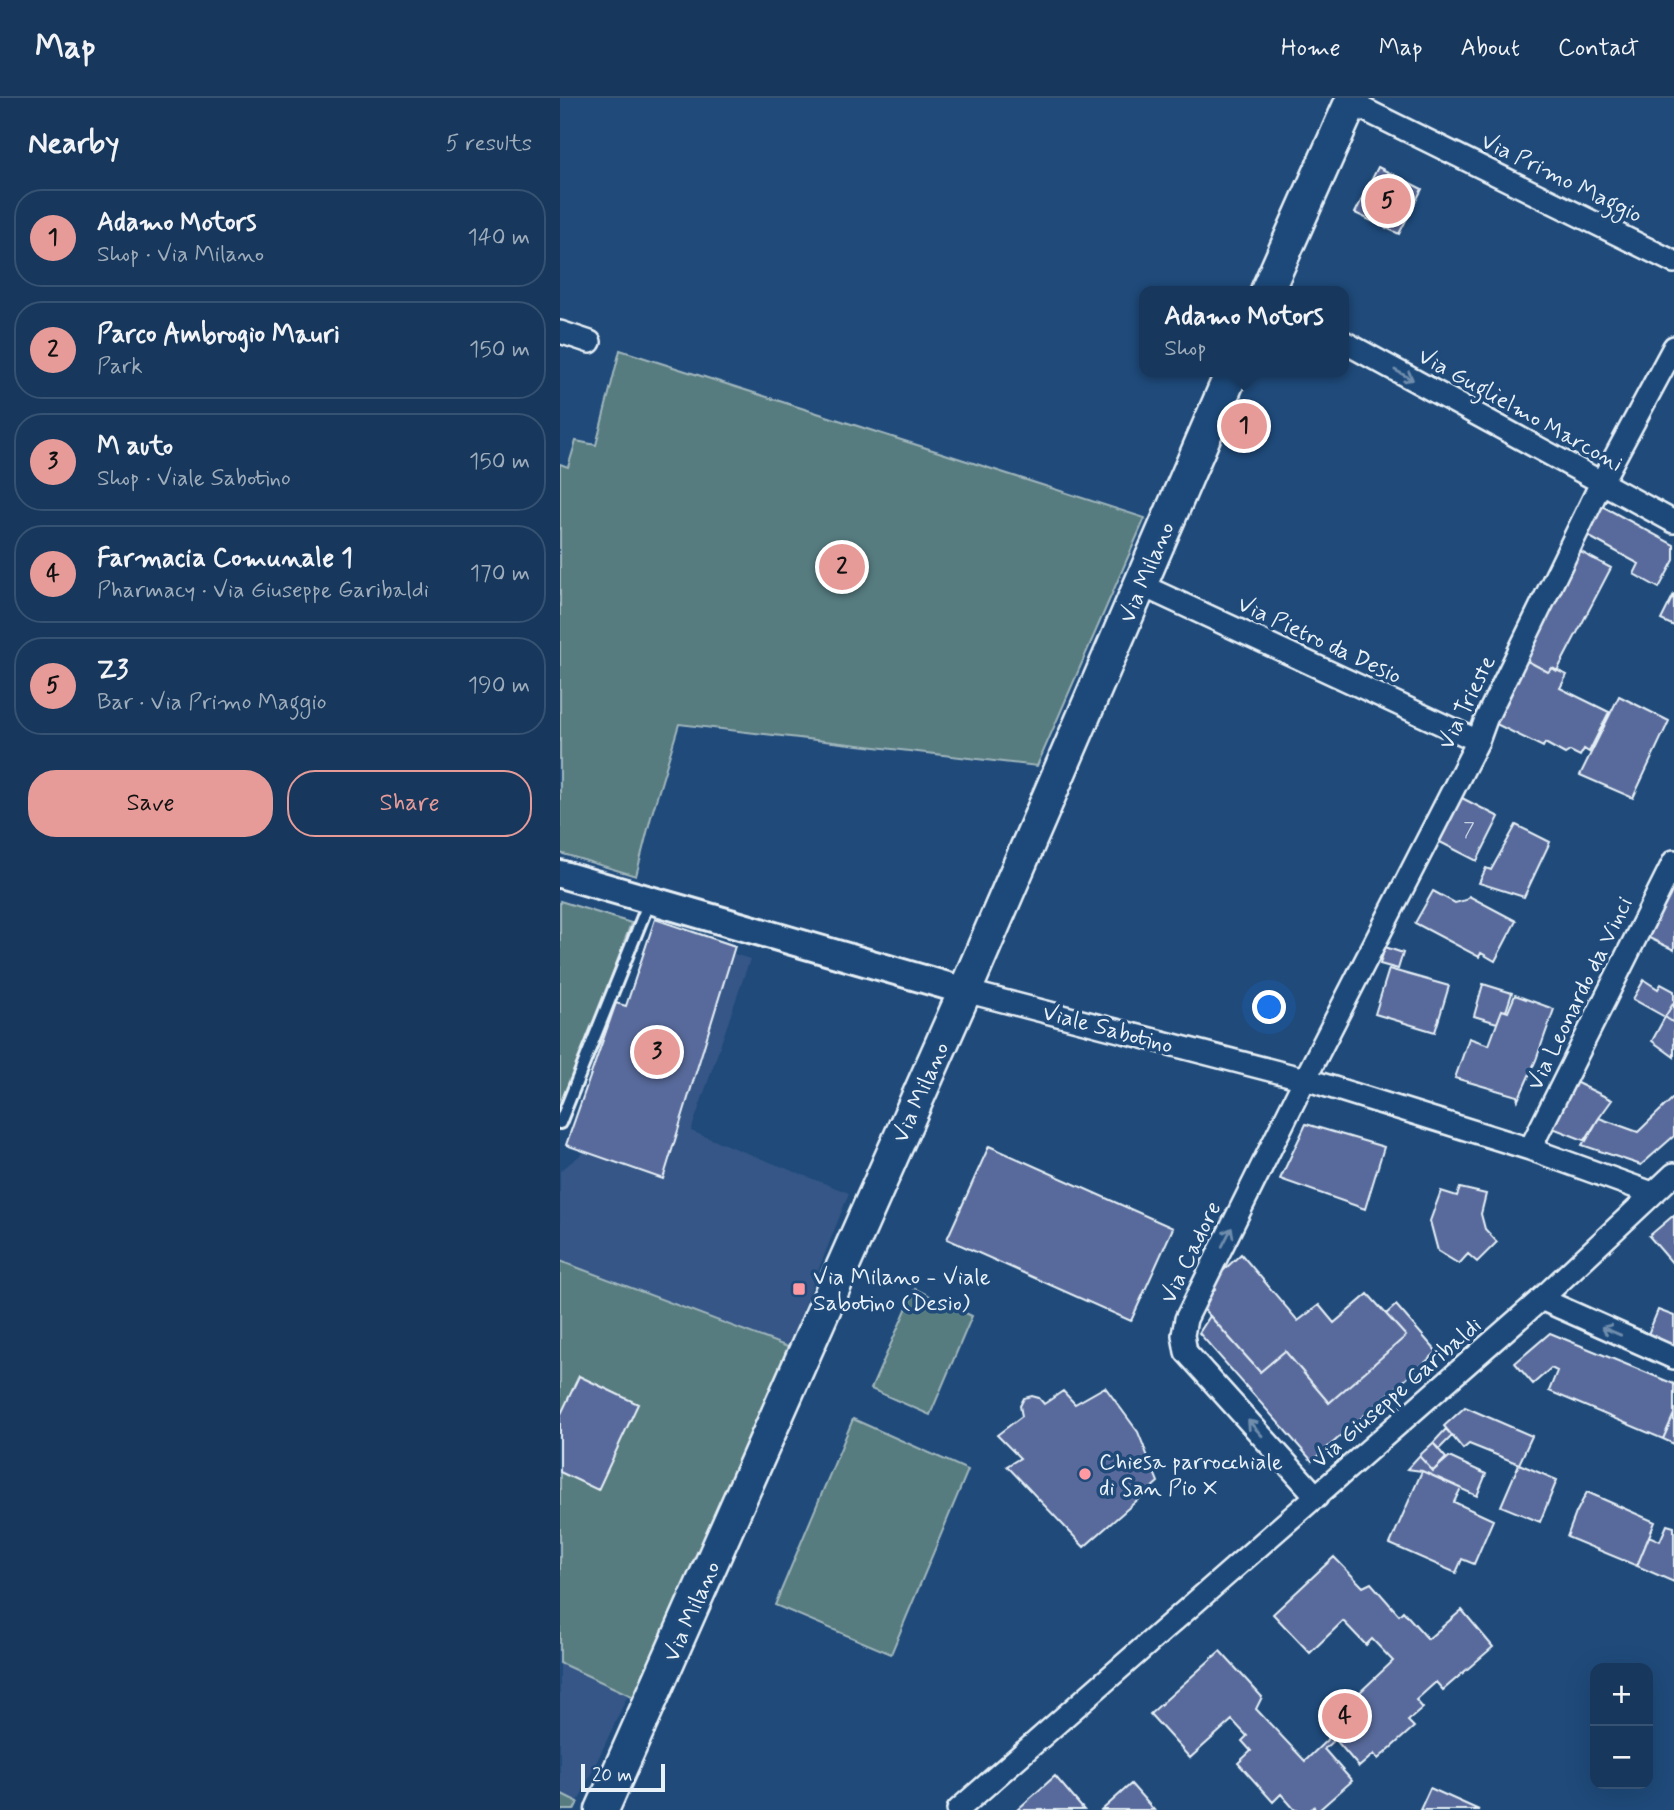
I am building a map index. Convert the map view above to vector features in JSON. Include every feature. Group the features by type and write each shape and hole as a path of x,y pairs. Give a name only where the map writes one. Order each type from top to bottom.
{"main road":[{"path":"1269,286 1352,100"},
{"name":"Via Milano","path":"602,1810 965,991 1230,377"}],"street":[{"name":"Via Primo Maggio","path":"1352,100 1674,262"},
{"path":"560,332 590,342"},
{"name":"Via Guglielmo Marconi","path":"1349,345 1674,522"},
{"name":"Via Trieste","path":"1305,1079 1478,741 1486,719 1601,483 1674,347"},
{"name":"Via Pietro da Desio","path":"1141,585 1478,741"},
{"name":"Via Leonardo da Vinci","path":"1530,1149 1674,861"},
{"name":"Viale Sabotino","path":"560,874 965,991 1305,1079 1530,1149 1652,1193"},
{"name":"Via Cadore","path":"1305,1079 1186,1319 1183,1335 1186,1352 1317,1497"},
{"name":"Via Giuseppe Garibaldi","path":"958,1810 1317,1497 1541,1298 1674,1174"},
{"path":"1541,1298 1674,1358"}],"lane":[{"path":"560,1123 650,899"}],"shaded area":[{"path":"660,930 750,959 691,1131 849,1193 788,1347 560,1261 560,1171 583,1153"},
{"path":"560,1664 628,1695 578,1802 560,1793"}],"green space":[{"path":"620,350 1145,518 1037,766 679,724 636,876 560,853 560,464 568,467 576,441 596,445"},
{"path":"560,901 631,923 560,1120"},
{"path":"560,1261 788,1347 636,1698 560,1663"},
{"path":"915,1289 972,1316 930,1415 871,1389"},
{"path":"853,1419 968,1470 891,1654 775,1605"},
{"path":"560,1793 578,1802 574,1810 560,1810"}],"building":[{"path":"1378,167 1422,189 1399,234 1355,213"},
{"path":"1602,506 1674,545 1674,560 1659,588 1634,574 1639,564 1586,535"},
{"path":"1579,551 1611,568 1557,671 1552,668 1548,672 1522,658"},
{"path":"1674,594 1674,626 1661,620"},
{"path":"1518,656 1548,672 1552,668 1567,675 1560,688 1609,712 1589,752 1584,749 1580,756 1570,751 1565,754 1545,743 1543,747 1486,719"},
{"path":"1619,696 1669,721 1633,798 1580,775"},
{"path":"1460,797 1499,817 1477,861 1438,841"},
{"path":"1516,825 1550,842 1524,897 1479,883 1486,868 1491,870"},
{"path":"1672,888 1674,889 1674,950 1647,937"},
{"path":"1433,891 1455,903 1466,900 1469,896 1516,921 1495,961 1481,953 1479,957 1415,923"},
{"path":"655,919 735,946 663,1179 566,1145 616,1003 626,1006"},
{"path":"1385,947 1403,953 1398,969 1380,964"},
{"path":"1389,969 1449,986 1435,1032 1375,1014"},
{"path":"1644,980 1658,989 1661,984 1674,991 1674,1002 1665,1017 1633,999"},
{"path":"1483,984 1512,993 1506,1011 1502,1010 1497,1023 1474,1016"},
{"path":"1515,995 1554,1009 1518,1100 1517,1096 1455,1078 1469,1038 1489,1045 1502,1010 1508,1012"},
{"path":"1674,1002 1674,1023 1665,1017"},
{"path":"1665,1017 1674,1023 1674,1057 1652,1041"},
{"path":"1573,1081 1612,1100 1586,1141 1550,1127"},
{"path":"1674,1097 1674,1136 1641,1165 1582,1145 1599,1118 1638,1132"},
{"path":"1306,1124 1384,1147 1365,1209 1280,1179"},
{"path":"989,1146 1173,1228 1131,1321 947,1239"},
{"path":"1460,1188 1486,1194 1481,1214 1485,1229 1497,1242 1477,1262 1468,1254 1459,1264 1438,1251 1430,1221 1441,1191 1457,1196"},
{"path":"1674,1215 1674,1265 1649,1236"},
{"path":"1241,1254 1298,1321 1319,1305 1334,1323 1368,1294 1406,1336 1329,1403 1285,1351 1260,1372 1199,1304 1215,1290 1209,1284"},
{"path":"1396,1305 1437,1352 1312,1461 1199,1333 1210,1316 1260,1372 1285,1351 1329,1403 1406,1336 1386,1314"},
{"path":"1658,1310 1674,1316 1674,1350 1646,1339"},
{"path":"1550,1333 1674,1384 1674,1414 1663,1439 1549,1391 1557,1371 1551,1368 1533,1384 1515,1363"},
{"path":"579,1376 638,1404 598,1490 560,1472 560,1416"},
{"name":"Chiesa parrocchiale di San Pio X","path":"1105,1387 1138,1432 1158,1482 1084,1547 1007,1466 1020,1458 997,1435 1022,1416 1020,1406 1024,1398 1039,1398 1044,1404 1063,1391 1075,1404"},
{"path":"1465,1407 1532,1436 1519,1464 1469,1444 1463,1449 1444,1426"},
{"path":"1674,1414 1674,1444 1663,1439"},
{"path":"1446,1429 1452,1436 1439,1449 1433,1443"},
{"path":"1433,1443 1446,1458 1433,1471 1419,1456"},
{"path":"1419,1456 1433,1471 1449,1457 1486,1474 1477,1496 1422,1471 1407,1469"},
{"path":"1519,1464 1557,1480 1540,1522 1501,1506"},
{"path":"1422,1471 1461,1488 1454,1502 1493,1520 1474,1564 1462,1559 1456,1573 1390,1544"},
{"path":"1587,1492 1655,1522 1637,1566 1567,1537"},
{"path":"1667,1525 1674,1527 1674,1582 1637,1566 1649,1536 1660,1541"},
{"path":"1334,1557 1363,1587 1371,1583 1399,1615 1403,1611 1428,1639 1462,1610 1493,1647 1443,1690 1436,1682 1416,1700 1423,1708 1408,1721 1414,1727 1378,1759 1374,1754 1359,1767 1335,1739 1324,1749 1352,1781 1319,1810 1314,1807 1310,1810 1295,1810 1281,1794 1273,1802 1238,1763 1251,1751 1242,1741 1247,1736 1232,1720 1190,1758 1150,1714 1220,1651 1262,1697 1256,1709 1305,1761 1330,1737 1322,1728 1393,1661 1372,1639 1366,1645 1343,1621 1310,1653 1273,1614"},
{"path":"1055,1776 1084,1810 1017,1810"},
{"path":"1131,1784 1154,1810 1102,1810"},
{"path":"1430,1788 1479,1810 1420,1810"}],"place":[{"name":"Z3","path":"1388,201"},
{"name":"Adamo Motors","path":"1244,426"},
{"name":"Parco Ambrogio Mauri","path":"842,567"},
{"name":"M auto","path":"657,1052"},
{"name":"Via Milano - Viale Sabotino (Desio)","path":"799,1289"},
{"name":"Chiesa parrocchiale di San Pio X","path":"1085,1474"},
{"name":"Farmacia Comunale 1","path":"1345,1716"}]}
